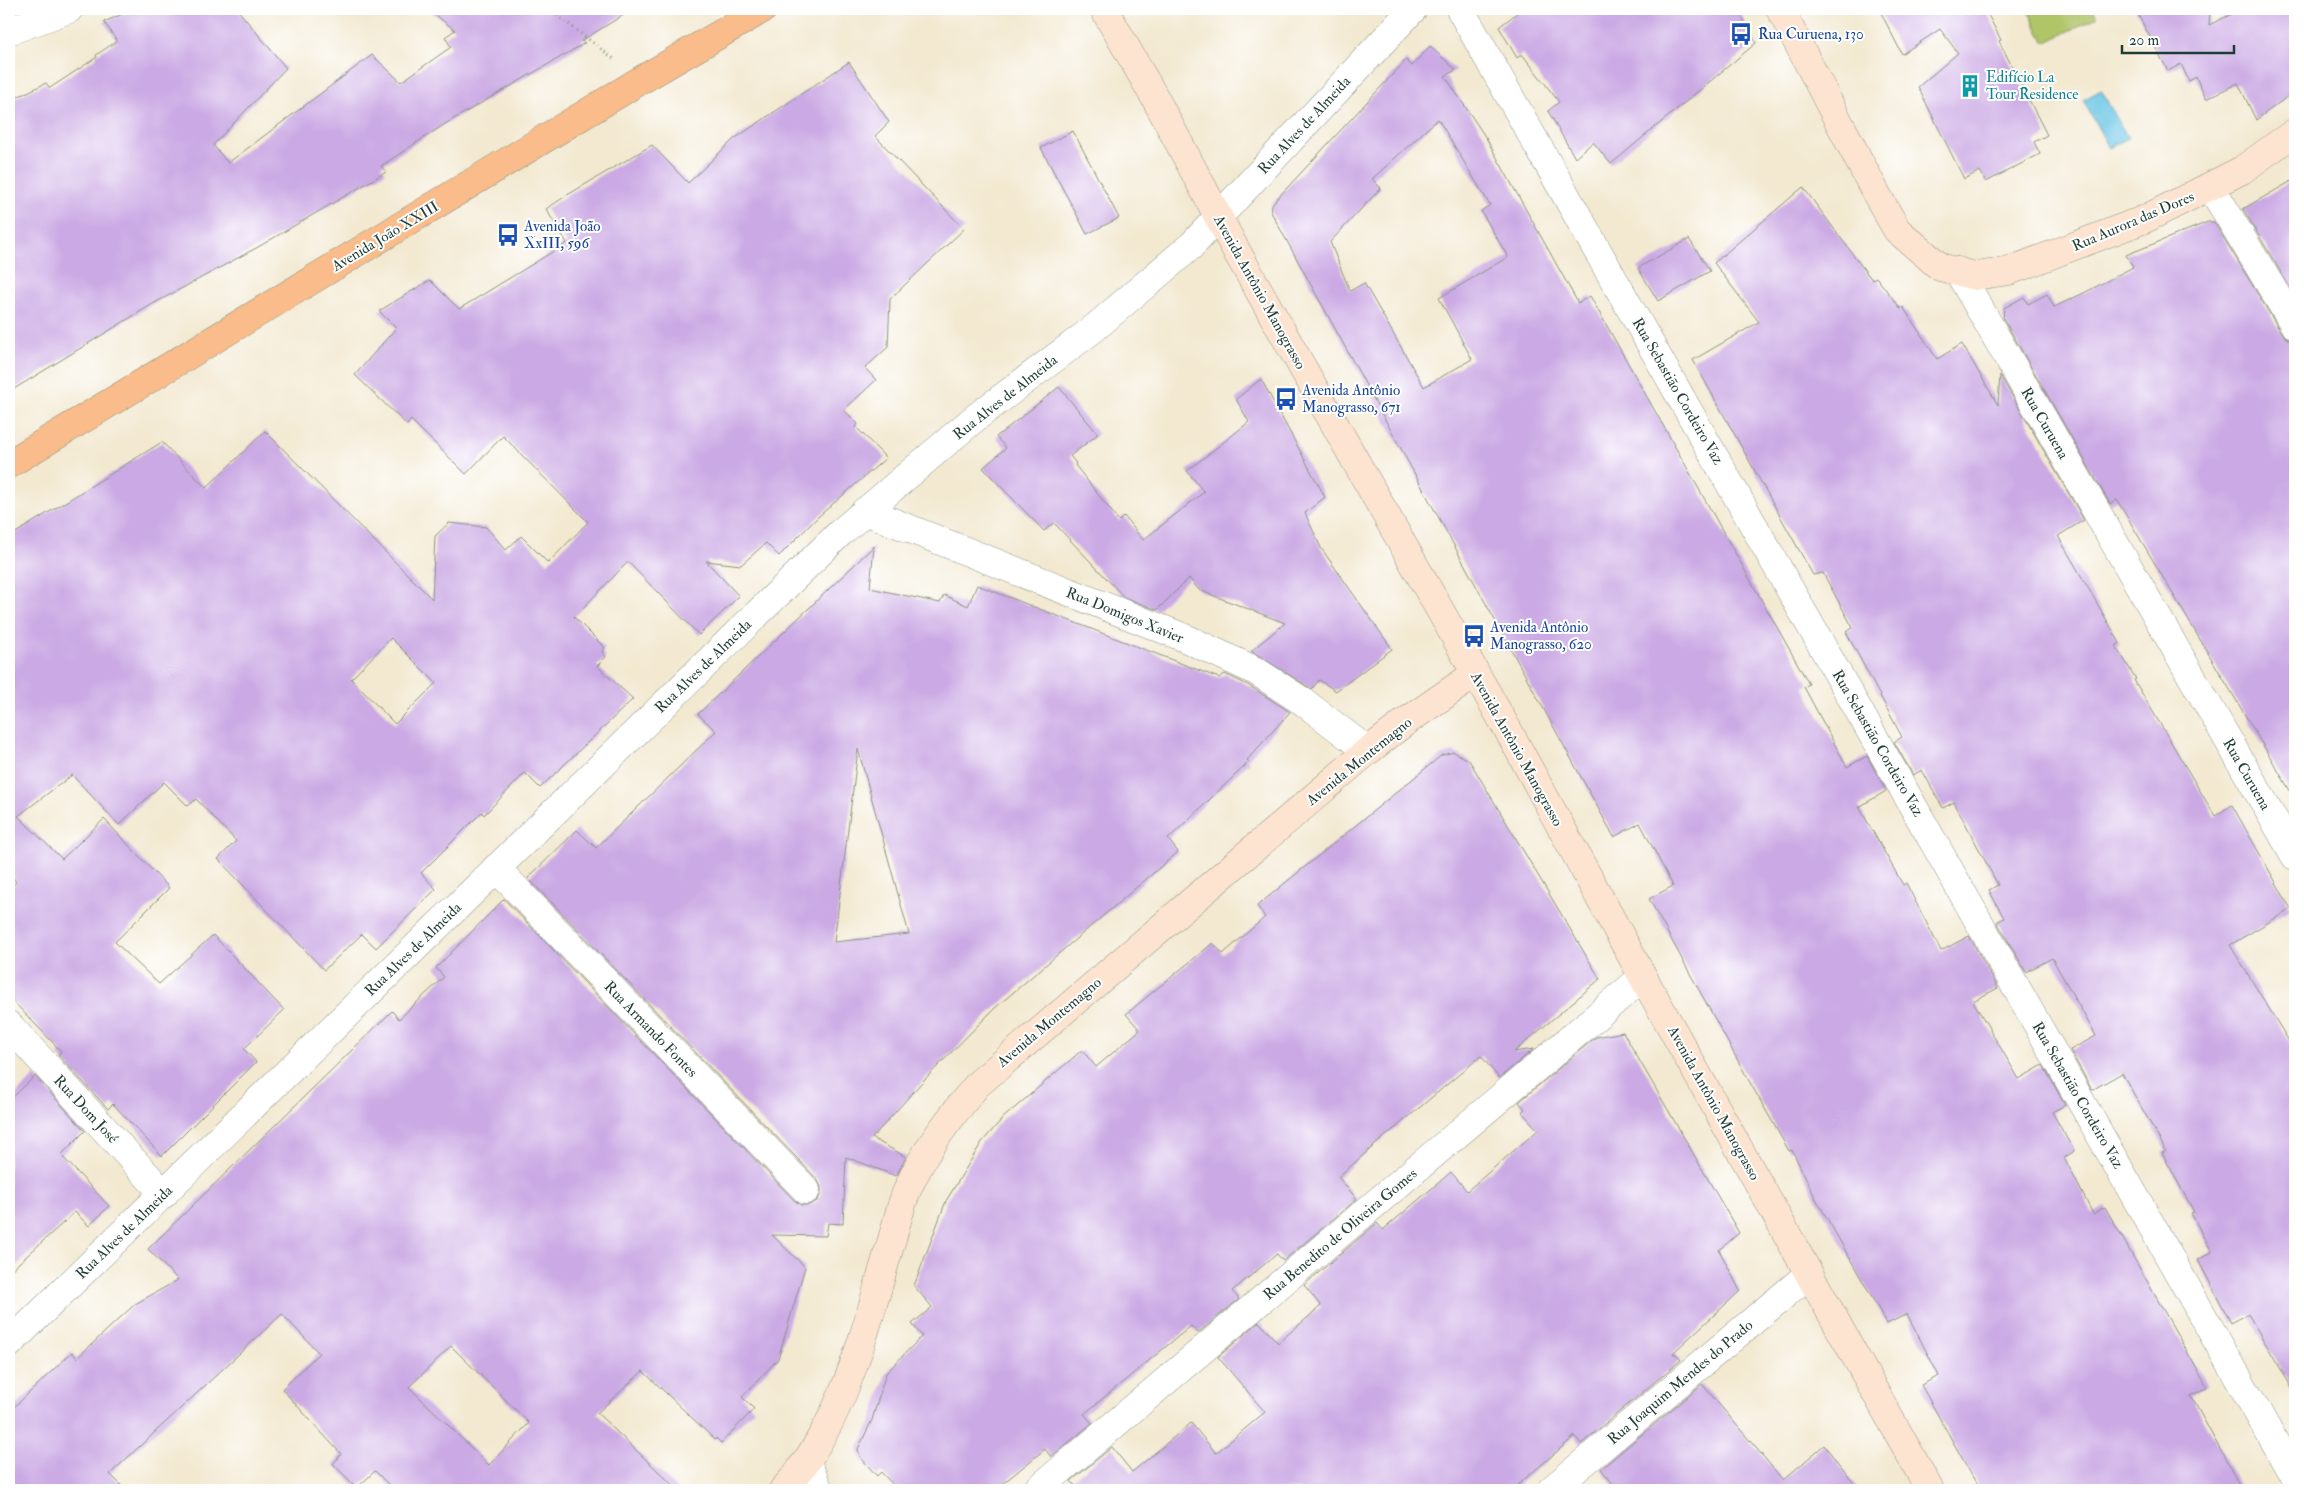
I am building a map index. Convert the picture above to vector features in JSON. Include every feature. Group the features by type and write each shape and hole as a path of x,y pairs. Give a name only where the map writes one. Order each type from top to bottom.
{"main road":[{"name":"Avenida João XXIII","path":"9,464 641,80 763,9"}],"street":[{"path":"9,31 69,9"},
{"name":"Avenida Antônio Manograsso","path":"1104,9 1155,98 1218,218 1475,674 1510,732 1644,977 1930,1490"},
{"name":"Rua Alves de Almeida","path":"9,1344 832,540 974,418 1092,330 1192,246 1414,9"},
{"name":"Rua Sebastião Cordeiro Vaz","path":"1460,9 2295,1478"},
{"path":"1780,9 1876,195 1897,230 1940,267 1958,271"},
{"name":"Rua Aurora das Dores","path":"1958,271 1975,276 2009,271 2145,219 2242,170 2295,132"},
{"path":"2211,187 2295,326"},
{"name":"Rua Curuena","path":"1958,271 2295,856"},
{"name":"Rua Domigos Xavier","path":"865,511 1185,638 1256,671 1305,703 1368,751"},
{"name":"Avenida Montemagno","path":"783,1490 807,1463 831,1419 857,1353 908,1188 943,1125 978,1084 1368,751 1404,723 1475,674"},
{"name":"Rua Armando Fontes","path":"496,868 806,1190"},
{"name":"Rua Benedito de Oliveira Gomes","path":"1037,1490 1644,977"},
{"name":"Rua Dom José","path":"9,1025 164,1194"},
{"name":"Rua Joaquim Mendes do Prado","path":"1551,1490 1809,1274"},
{"path":"807,1463 819,1490"}],"path":[{"path":"549,9 641,80"}],"green space":[{"path":"2027,9 2093,9 2097,17 2045,43"}],"water":[{"path":"2101,90 2128,138 2109,148 2083,100"}],"building":[{"path":"134,9 237,9 286,68 213,145 228,163 372,55 401,82 451,47 445,37 455,30 428,9 633,9 581,41 585,43 445,124 381,166 386,172 258,247 151,305 9,392 9,101 46,83 50,88 97,57 96,55 117,41 104,22"},
{"path":"1522,9 1738,9 1756,43 1611,164 1593,142 1575,158 1548,111 1559,102 1522,54 1517,58 1499,27"},
{"name":"Edifício La Tour Residence","path":"1879,9 1985,9 2001,40 1999,41 2047,135 2034,142 2040,154 1986,182 1980,171 1964,179 1918,87 1958,53 1940,29 1902,54"},
{"path":"2135,9 2210,9 2209,25 2242,9 2295,9 2295,91 2256,120 2238,83 2206,99 2196,77 2189,81 2181,64 2168,71"},
{"path":"1430,46 1456,70 1445,76 1486,138 1578,303 1590,296 1809,684 1804,687 1847,767 1867,756 1886,791 1859,807 1903,885 1906,883 1941,951 1969,936 1998,988 1973,1001 2019,1079 2043,1065 2065,1105 2052,1112 2074,1151 2064,1157 2093,1214 2105,1207 2207,1387 2191,1396 2242,1490 1980,1490 1921,1385 1939,1376 1907,1314 1887,1324 1815,1197 1792,1150 1789,1151 1649,899 1673,886 1640,823 1614,837 1271,212 1272,204 1406,60 1412,66","holes":["1438,119 1490,205 1481,211 1508,257 1439,298 1472,359 1424,387 1364,283 1350,291 1330,242 1381,188 1372,179"]},
{"path":"849,62 889,122 875,136 964,229 890,299 888,347 865,368 876,380 844,410 858,424 856,427 886,458 820,515 779,556 766,543 741,565 706,561 739,596 699,635 628,562 574,617 605,648 602,652 606,657 597,666 633,699 540,788 525,773 484,815 482,812 421,873 436,889 376,948 362,934 324,970 218,859 236,841 196,799 188,806 164,782 119,825 72,775 18,816 62,859 104,819 169,888 115,942 159,984 213,935 284,1010 244,1049 256,1062 162,1156 113,1104 108,1109 58,1055 61,1051 9,997 9,889 16,882 9,871 9,537 162,442 206,488 265,431 432,599 435,536 449,523 486,527 506,550 521,536 548,563 588,522 503,436 466,474 411,420 407,425 355,375 396,328 379,311 430,280 459,309 567,243 546,209 569,194 652,145 688,183 734,139","holes":["391,638 436,683 395,724 351,679"]},
{"path":"1073,131 1119,218 1087,234 1041,148"},
{"path":"2295,179 2295,296 2243,209"},
{"path":"1803,187 1872,280 1876,277 1901,309 1903,307 1937,359 1962,344 1998,405 2000,375 2084,520 2058,536 2120,643 2116,646 2136,679 2134,680 2215,816 2232,805 2291,909 2230,945 2295,1051 2295,1393 2248,1314 2231,1323 2198,1260 2212,1252 2191,1213 2194,1212 2162,1153 2166,1151 2122,1073 2092,1090 2070,1050 2096,1036 2052,958 2026,972 1997,922 2004,918 1989,890 1998,885 1954,802 1943,808 1922,770 1913,775 1894,742 1902,737 1846,632 1853,628 1823,573 1813,575 1693,360 1759,322 1714,263"},
{"path":"2208,222 2214,222 2282,334 2287,339 2295,342 2295,799 2117,500 2110,504 2003,318 2004,308 2024,297 2028,304 2047,294 2054,307 2084,293 2133,267 2126,255"},
{"path":"1689,239 1710,271 1658,301 1638,268"},
{"path":"1261,379 1325,497 1305,513 1321,548 1392,649 1336,691 1319,680 1312,689 1251,651 1285,623 1199,590 1189,578 1157,610 1124,597 1054,523 1044,531 983,468 1006,448 996,437 1059,387 1098,434 1070,456 1119,521 1124,516 1143,540 1204,492 1187,471 1249,422 1236,399"},
{"path":"874,546 870,588 940,603 944,595 968,606 977,585 1219,678 1225,674 1248,685 1290,712 1247,760 1249,762 1168,839 1178,852 995,1008 923,1081 872,1138 906,1157 896,1176 846,1157 843,1224 828,1223 826,1236 772,1235 805,1267 778,1359 742,1397 754,1409 721,1443 716,1438 715,1440 643,1371 597,1413 678,1490 394,1490 375,1471 357,1488 333,1464 341,1454 282,1389 319,1353 282,1314 110,1474 126,1490 9,1490 9,1412 72,1352 77,1358 135,1304 178,1280 148,1249 392,1011 399,1019 444,977 436,968 504,899 795,1201 801,1205 809,1205 817,1201 821,1194 821,1187 817,1179 528,878 577,830 596,848 716,731 698,714","holes":["858,749 909,934 834,942","451,1346 529,1423 489,1465 409,1387"]},
{"path":"1454,752 1469,760 1600,979 1514,1052 1534,1049 1499,1078 1481,1056 1338,1177 1357,1199 1283,1261 1277,1254 1232,1291 1239,1299 1198,1333 1191,1326 1084,1414 1092,1423 1051,1457 1045,1449 995,1490 898,1490 881,1472 877,1476 860,1457 858,1449 872,1420 886,1373 922,1336 912,1324 932,1307 914,1286 946,1201 982,1142 1003,1118 1082,1050 1096,1067 1140,1030 1126,1014 1213,943 1223,954 1265,917 1257,906 1442,755"},
{"path":"1623,1032 1739,1233 1719,1250 1740,1291 1674,1352 1673,1354 1676,1354 1681,1360 1581,1444 1575,1436 1512,1490 1079,1490 1071,1481 1112,1447 1132,1472 1191,1423 1216,1453 1265,1412 1218,1357 1259,1322 1278,1343 1321,1306 1304,1285 1377,1223 1383,1230 1451,1172 1467,1191 1538,1130 1522,1112 1525,1109 1519,1102 1596,1037"},
{"path":"35,1076 85,1131 61,1155 109,1206 89,1226 75,1212 9,1272 9,1101"},
{"path":"1702,1384 1783,1480 1824,1445 1859,1490 1618,1490 1601,1469"}],"place":[{"name":"Rua Curuena, 130","path":"1741,34"},
{"name":"Edifício La Tour Residence","path":"1970,86"},
{"name":"Avenida João XxIII, 596","path":"508,235"},
{"name":"Avenida Antônio Manograsso, 671","path":"1286,399"},
{"name":"Avenida Antônio Manograsso, 620","path":"1474,636"}]}
